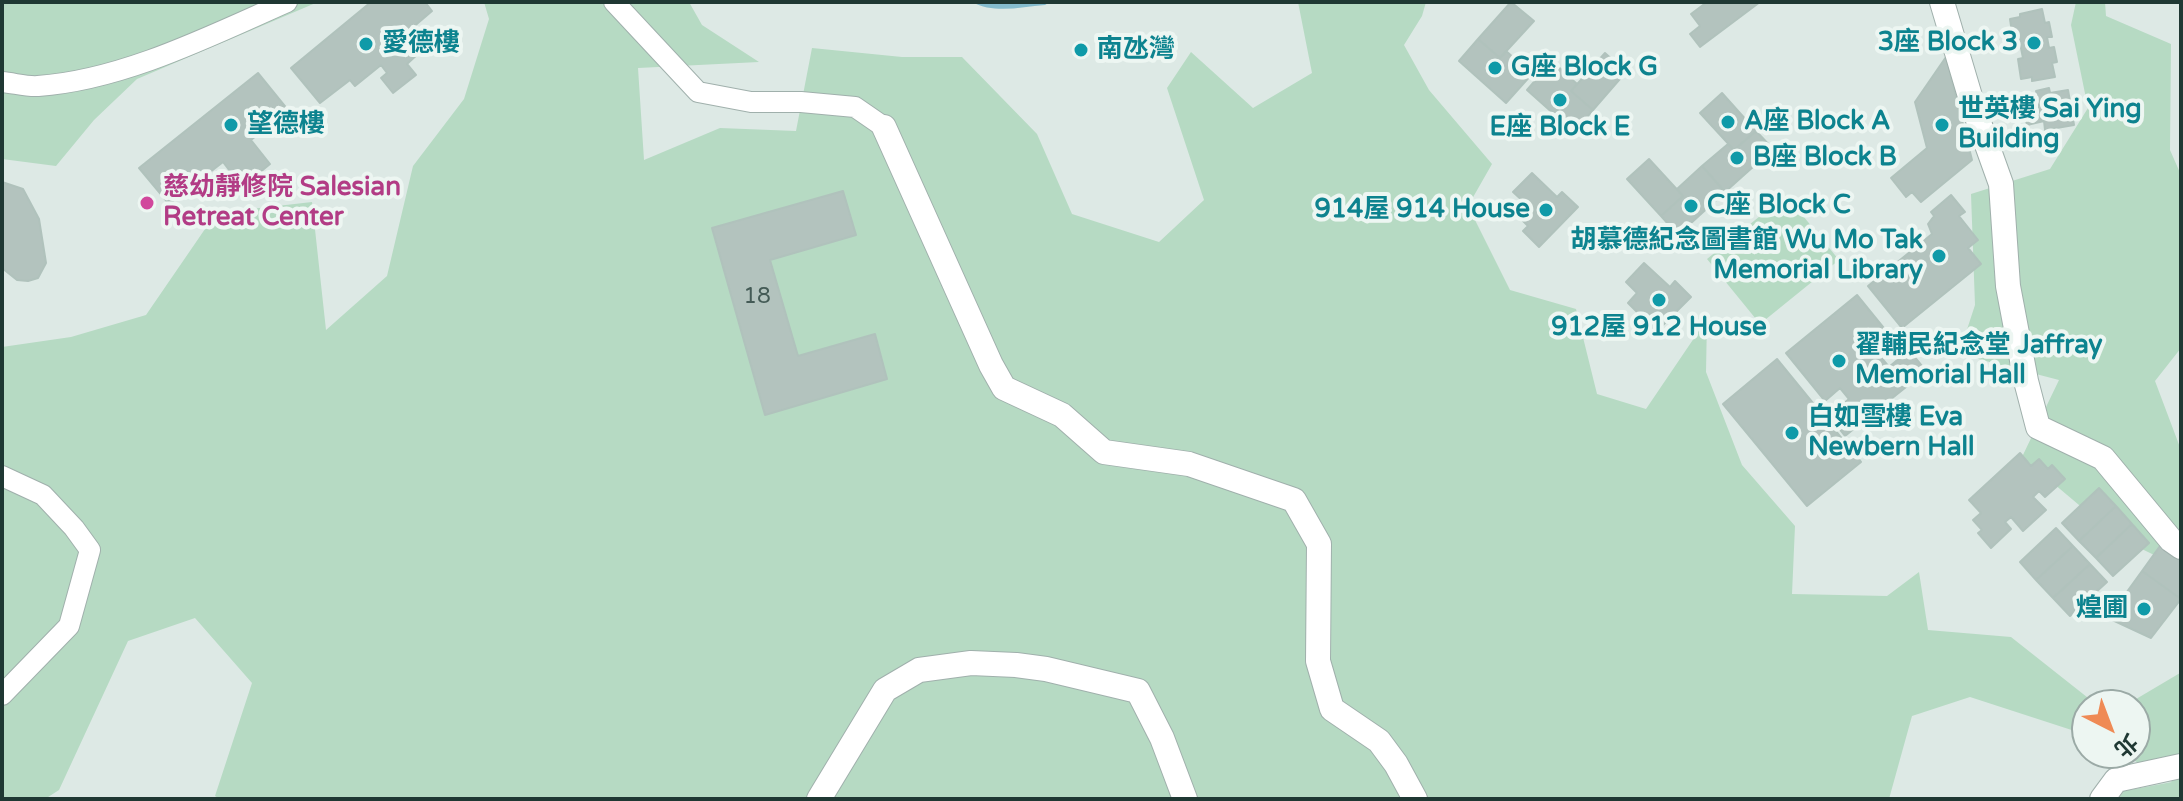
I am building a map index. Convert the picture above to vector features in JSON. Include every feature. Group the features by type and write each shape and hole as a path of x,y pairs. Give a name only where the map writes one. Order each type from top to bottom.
{"street":[{"path":"1942,2 1972,103 2001,184 2008,286 2038,427 2103,458 2171,540 2181,547"},
{"path":"884,127 1004,388 1062,415 1104,452 1189,464 1294,500 1319,544 1318,661 1332,709 1379,741 1415,799"},
{"path":"819,799 885,690 919,670 971,663 1046,669 1138,691 1162,738 1185,799"},
{"path":"2102,799 2116,780 2181,766"}],"lane":[{"path":"2,82 36,87 112,72 198,41 287,2"},
{"path":"614,2 698,92 751,102 801,102 855,107 884,127"},
{"path":"2,476 43,495 90,550 69,626 2,695"}],"green space":[{"path":"2,2 318,2 137,79 94,120 56,166 2,159"},
{"path":"484,2 689,2 702,25 759,62 638,68 644,160 720,128 796,131 812,48 902,57 962,57 1037,134 1072,214 1159,242 1204,200 1167,88 1191,52 1253,108 1312,73 1298,2 1426,2 1422,16 1404,45 1429,90 1492,164 1468,206 1510,290 1576,309 1597,394 1646,409 1707,319 1706,372 1742,465 1795,526 1792,594 1887,596 1919,572 1928,630 2011,637 2077,689 2071,689 2071,730 1970,697 1912,716 1889,799 220,799 215,796 252,683 195,618 128,641 59,790 45,799 2,799 2,347 71,337 146,315 216,213 312,202 326,330 387,276 413,166 464,99 489,19"},
{"path":"2076,2 2105,2 2106,16 2171,44 2170,150 2181,175 2181,348 2155,381 2181,450 2181,568 2117,537 2022,457 2059,380 1959,354 1975,305 1971,194 2050,169 2088,108 2071,25"},
{"path":"1786,195 1839,260 1760,324 1707,259"},
{"path":"2180,673 2181,799 2118,799 2124,791 2172,782 2149,769 2151,690"}],"water":[{"path":"972,2 1050,2 998,9"}],"building":[{"name":"愛德樓","path":"371,2 425,2 432,11 404,35 419,53 407,64 416,75 393,93 381,78 387,73 381,65 355,86 350,80 320,103 291,68"},
{"path":"1511,2 1534,21 1500,58 1478,39"},
{"path":"1707,2 1760,2 1700,47 1690,34 1700,26 1691,14"},
{"name":"3座 Block 3","path":"2042,9 2052,37 2047,37 2049,48 2054,47 2057,62 2052,63 2055,77 2032,81 2032,77 2021,79 2018,59 2023,58 2019,38 2013,39 2010,19"},
{"name":"G座 Block G","path":"1478,39 1500,58 1506,51 1532,74 1506,103 1459,61"},
{"path":"1605,53 1626,72 1593,110 1571,91"},
{"name":"世英樓 Sai Ying Building","path":"1946,57 1972,160 1921,202 1912,192 1906,197 1891,178 1927,148 1915,102"},
{"name":"E座 Block E","path":"1552,61 1577,84 1571,91 1593,110 1574,132 1527,90"},
{"name":"望德樓","path":"258,73 288,110 251,140 270,164 242,187 223,162 169,204 139,168"},
{"path":"2049,88 2050,93 2068,90 2074,125 2045,130 2044,121 2027,125 2022,99 2037,96 2036,91"},
{"name":"A座 Block A","path":"1722,93 1756,131 1734,150 1700,113"},
{"name":"B座 Block B","path":"1756,131 1773,149 1725,192 1702,166 1728,144 1734,150"},
{"path":"1649,159 1683,196 1661,216 1627,179"},
{"name":"C座 Block C","path":"1702,166 1725,192 1678,235 1661,216 1683,196 1677,189"},
{"name":"914屋 914 House","path":"1532,173 1557,197 1562,192 1578,207 1539,247 1523,231 1528,226 1515,213 1525,203 1513,192"},
{"path":"2,182 23,189 39,219 46,263 38,278 17,280 2,268"},
{"path":"843,191 856,235 770,260 798,356 875,334 887,379 765,415 712,228"},
{"name":"胡慕德紀念圖書館 Wu Mo Tak Memorial Library","path":"1951,195 1965,212 1959,216 1978,240 1968,248 1981,264 1902,328 1868,286 1932,234 1928,224 1934,216 1931,212"},
{"name":"912屋 912 House","path":"1644,263 1670,287 1675,281 1691,297 1651,337 1635,321 1641,316 1628,303 1637,293 1626,282"},
{"name":"翟輔民紀念堂 Jaffray Memorial Hall","path":"1857,295 1896,343 1880,356 1889,367 1909,350 1926,371 1845,436 1829,416 1849,399 1840,388 1825,401 1786,353"},
{"name":"白如雪樓 Eva Newbern Hall","path":"1777,359 1861,462 1807,506 1723,404"},
{"path":"2020,453 2031,466 2039,459 2048,469 2052,465 2065,479 2045,497 2039,491 2033,497 2046,510 2023,531 2011,517 2005,522 2011,529 1991,548 1978,533 1982,530 1973,520 1981,513 1969,500"},
{"path":"2099,488 2116,506 2079,541 2062,523"},
{"path":"2116,506 2132,524 2096,558 2079,541"},
{"path":"2132,524 2149,543 2113,576 2096,558"},
{"path":"2056,528 2073,546 2036,580 2020,562"},
{"path":"2165,539 2181,550 2181,599 2142,571"},
{"path":"2073,546 2090,564 2053,598 2036,580"},
{"path":"2090,564 2107,582 2070,616 2053,598"},
{"name":"煌圃","path":"2142,571 2181,599 2151,638 2108,618"}],"place":[{"name":"3座 Block 3","path":"2034,43"},
{"name":"愛德樓","path":"366,44"},
{"name":"南氹灣","path":"1081,50"},
{"name":"G座 Block G","path":"1495,68"},
{"name":"E座 Block E","path":"1560,100"},
{"name":"A座 Block A","path":"1728,122"},
{"name":"望德樓","path":"231,125"},
{"name":"世英樓 Sai Ying Building","path":"1942,125"},
{"name":"B座 Block B","path":"1737,158"},
{"name":"慈幼靜修院 Salesian Retreat Center","path":"147,203"},
{"name":"C座 Block C","path":"1691,206"},
{"name":"914屋 914 House","path":"1546,210"},
{"name":"胡慕德紀念圖書館 Wu Mo Tak Memorial Library","path":"1939,256"},
{"name":"912屋 912 House","path":"1659,300"},
{"name":"翟輔民紀念堂 Jaffray Memorial Hall","path":"1839,361"},
{"name":"白如雪樓 Eva Newbern Hall","path":"1792,433"},
{"name":"煌圃","path":"2144,609"}]}
